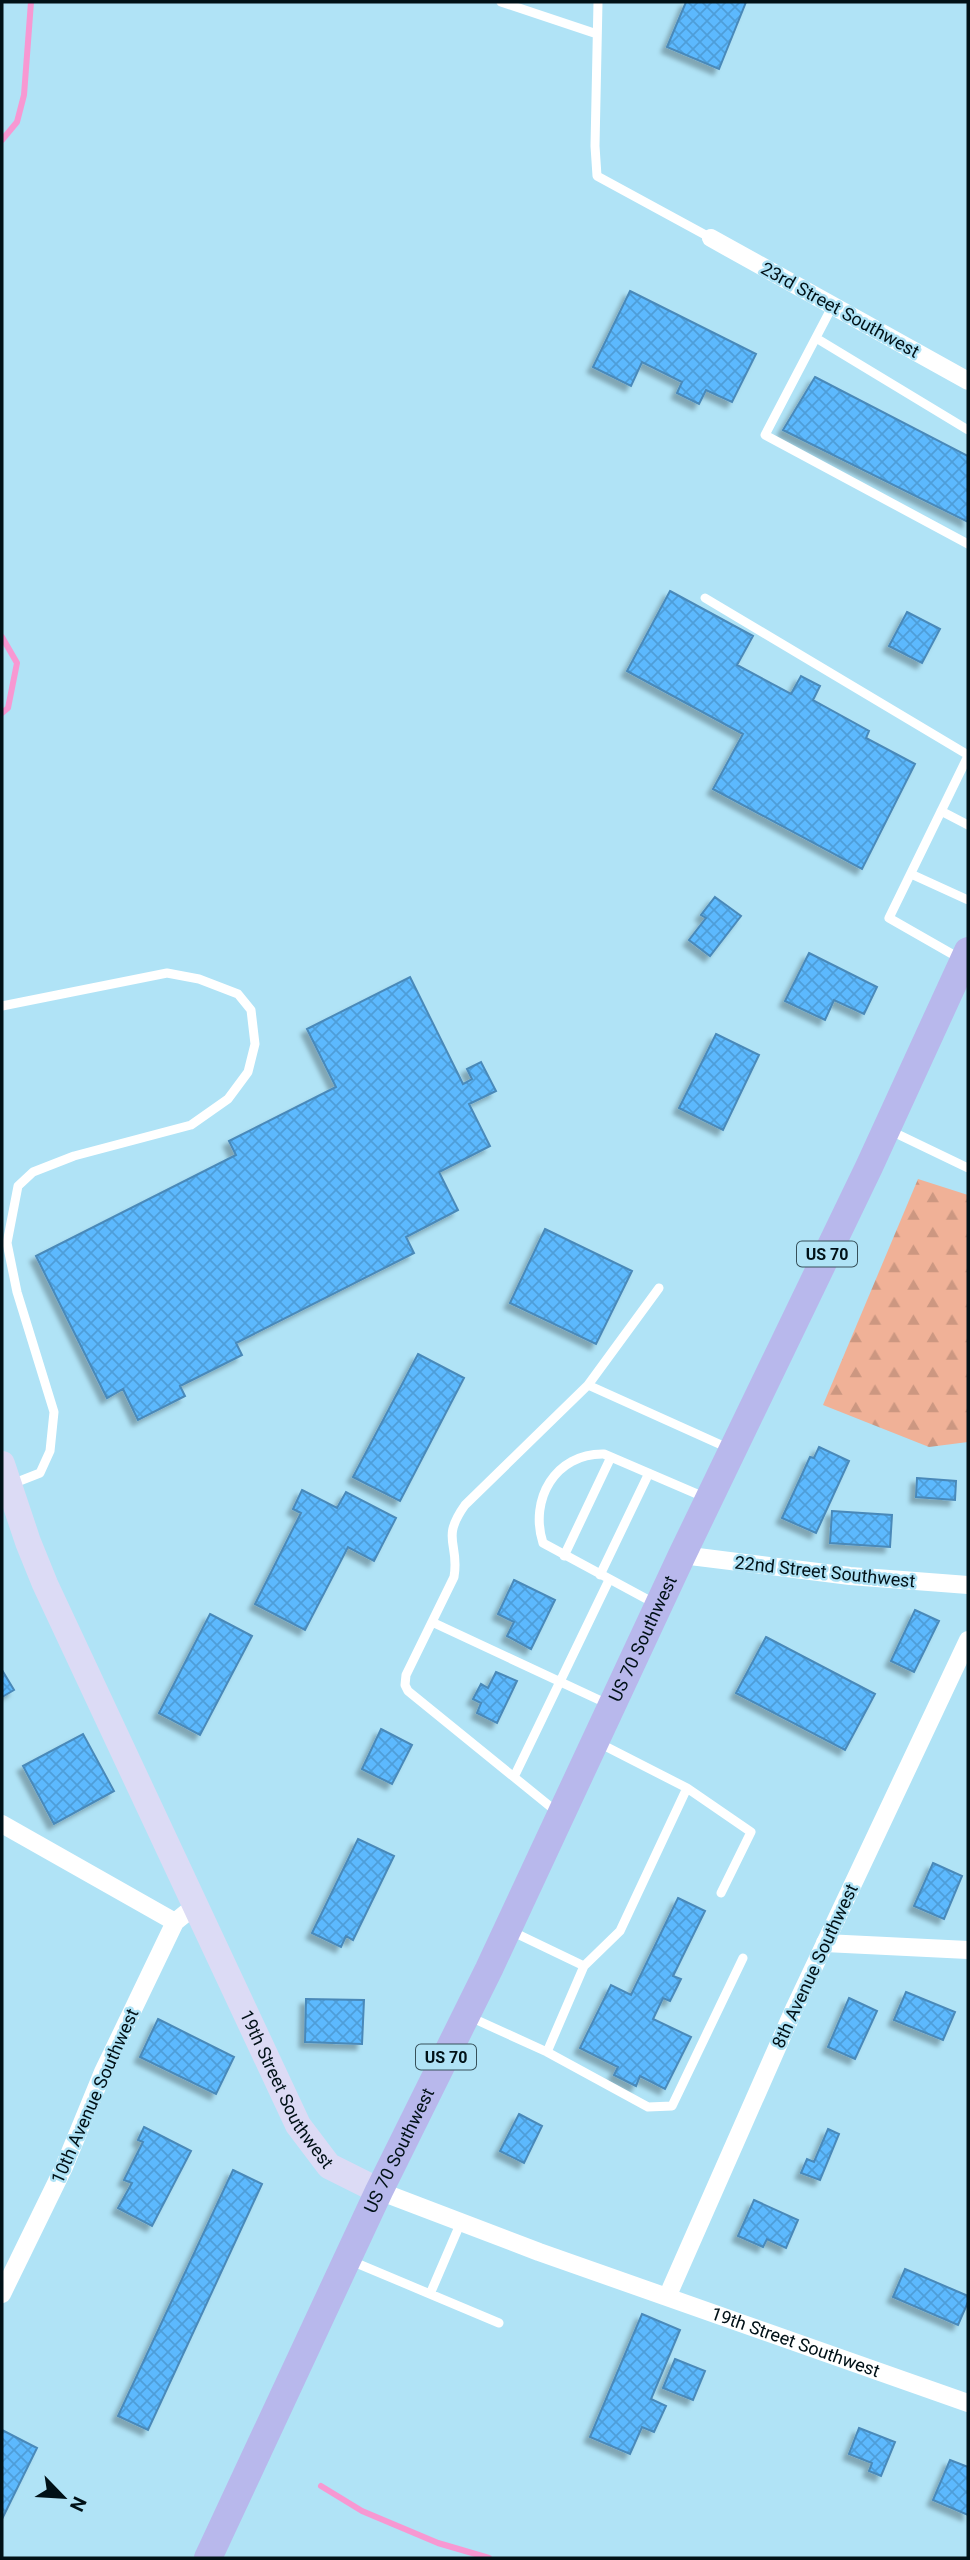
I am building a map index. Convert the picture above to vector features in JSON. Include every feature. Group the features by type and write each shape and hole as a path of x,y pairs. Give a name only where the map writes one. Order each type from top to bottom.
{"main road":[{"name":"US 70","path":"682,1555 966,956"},
{"name":"US 70 Southwest","path":"208,2558 379,2191 507,1929 682,1555"}],"street":[{"name":"23rd Street Southwest","path":"711,238 968,381"},
{"name":"19th Street Southwest","path":"5,1475 45,1584 298,2125 329,2166 379,2191 539,2252 668,2295 968,2403"},
{"name":"22nd Street Southwest","path":"682,1555 850,1576 968,1585"},
{"name":"8th Avenue Southwest","path":"668,2295 712,2190 825,1942 968,1640"},
{"path":"2,1824 175,1922"},
{"name":"10th Avenue Southwest","path":"2,2294 64,2167 103,2072 175,1922 196,1905"},
{"path":"825,1942 968,1950"}],"lane":[{"path":"501,2 597,34"},
{"path":"598,2 595,146 597,176 711,238"},
{"path":"833,306 765,435 968,544"},
{"path":"816,338 968,430"},
{"path":"705,598 968,756 889,918 966,956"},
{"path":"941,811 968,825"},
{"path":"911,874 968,900"},
{"path":"2,1006 167,973 199,979 238,994 251,1010 255,1044 248,1072 228,1099 191,1125 74,1156 33,1172 18,1186 7,1243 17,1292 54,1412 50,1451 40,1473 5,1475"},
{"path":"886,1129 968,1168"},
{"path":"561,1815 408,1691 405,1675 454,1577 451,1528 457,1516 465,1505 588,1385 659,1287"},
{"path":"588,1385 733,1450"},
{"path":"659,1605 547,1547 542,1540 542,1494 551,1479 573,1461 594,1454 604,1454 709,1499"},
{"path":"564,1556 611,1457"},
{"path":"514,1777 560,1682 649,1473"},
{"path":"432,1622 611,1706"},
{"path":"596,1741 687,1787 751,1832 721,1893"},
{"path":"547,2052 584,1966 621,1931 687,1787"},
{"path":"507,1929 584,1966"},
{"path":"466,2015 547,2052 648,2107 672,2106 743,1958"},
{"path":"430,2294 461,2222"},
{"path":"347,2259 499,2323"}],"green space":[{"path":"918,1179 968,1195 968,1442 929,1447 823,1405"}],"building":[{"path":"686,2 746,2 719,69 667,47"},
{"path":"630,291 756,354 732,402 706,390 699,404 677,393 682,382 642,362 631,386 593,367"},
{"path":"815,377 968,456 968,522 783,430"},
{"path":"670,591 753,636 737,665 791,694 801,676 820,686 813,700 869,731 866,738 915,764 862,869 713,789 743,734 627,671"},
{"path":"907,612 940,629 922,663 889,646"},
{"path":"715,897 741,916 710,956 689,940 706,918 701,915"},
{"path":"809,953 877,987 864,1014 834,1000 825,1020 785,1001"},
{"path":"410,977 463,1084 472,1079 467,1069 481,1062 496,1091 469,1104 490,1146 439,1172 458,1210 406,1237 414,1253 236,1343 242,1355 180,1386 185,1396 138,1420 123,1389 107,1398 36,1256 236,1155 229,1141 336,1087 307,1029"},
{"path":"716,1034 759,1055 723,1130 679,1108"},
{"path":"545,1229 632,1271 596,1344 510,1303"},
{"path":"418,1354 464,1378 400,1501 353,1477"},
{"path":"819,1447 849,1461 816,1533 782,1518 810,1457 814,1458"},
{"path":"917,1478 956,1481 955,1500 916,1497"},
{"path":"302,1490 337,1508 346,1492 396,1518 374,1561 348,1547 305,1630 255,1604 301,1513 293,1509"},
{"path":"832,1511 892,1515 890,1547 830,1543"},
{"path":"514,1580 555,1600 531,1649 507,1636 514,1622 498,1614"},
{"path":"915,1610 939,1621 914,1672 891,1661"},
{"path":"210,1614 252,1636 200,1735 159,1713"},
{"path":"766,1637 875,1694 845,1750 736,1693"},
{"path":"2,1670 14,1690 2,1697"},
{"path":"496,1672 517,1681 497,1723 477,1713 481,1703 473,1699 481,1684 488,1688"},
{"path":"381,1729 412,1745 392,1784 362,1769"},
{"path":"83,1734 114,1791 54,1824 23,1766"},
{"path":"358,1839 394,1856 353,1940 346,1936 341,1947 312,1933"},
{"path":"933,1863 962,1876 944,1919 914,1906"},
{"path":"678,1898 705,1911 673,1976 681,1979 670,2001 663,1998 653,2019 691,2037 665,2089 640,2076 636,2086 614,2075 618,2067 580,2048 611,1985 631,1995"},
{"path":"906,1992 955,2012 943,2040 894,2020"},
{"path":"849,1998 877,2011 855,2059 828,2047"},
{"path":"306,1999 364,2000 362,2044 305,2042"},
{"path":"158,2019 234,2057 216,2094 140,2057"},
{"path":"519,2114 542,2126 524,2163 500,2151"},
{"path":"144,2127 191,2151 152,2226 118,2208 132,2183 124,2180 143,2142 138,2140"},
{"path":"828,2129 839,2134 820,2180 801,2173 807,2159 814,2162"},
{"path":"233,2170 262,2184 148,2430 118,2416"},
{"path":"754,2200 798,2220 786,2248 767,2239 763,2247 738,2236"},
{"path":"905,2269 968,2296 958,2325 893,2297"},
{"path":"642,2314 680,2330 651,2399 666,2406 654,2432 642,2427 630,2454 590,2437"},
{"path":"675,2359 705,2371 693,2400 663,2388"},
{"path":"859,2428 895,2442 881,2476 869,2471 872,2463 849,2454"},
{"path":"2,2430 37,2448 2,2519"},
{"path":"950,2460 968,2467 968,2515 933,2500"}],"waterway":[{"path":"2,140 17,122 24,95 31,2"},
{"path":"2,637 17,663 8,708 2,713"},
{"path":"321,2486 362,2511 438,2543 489,2558"}]}
